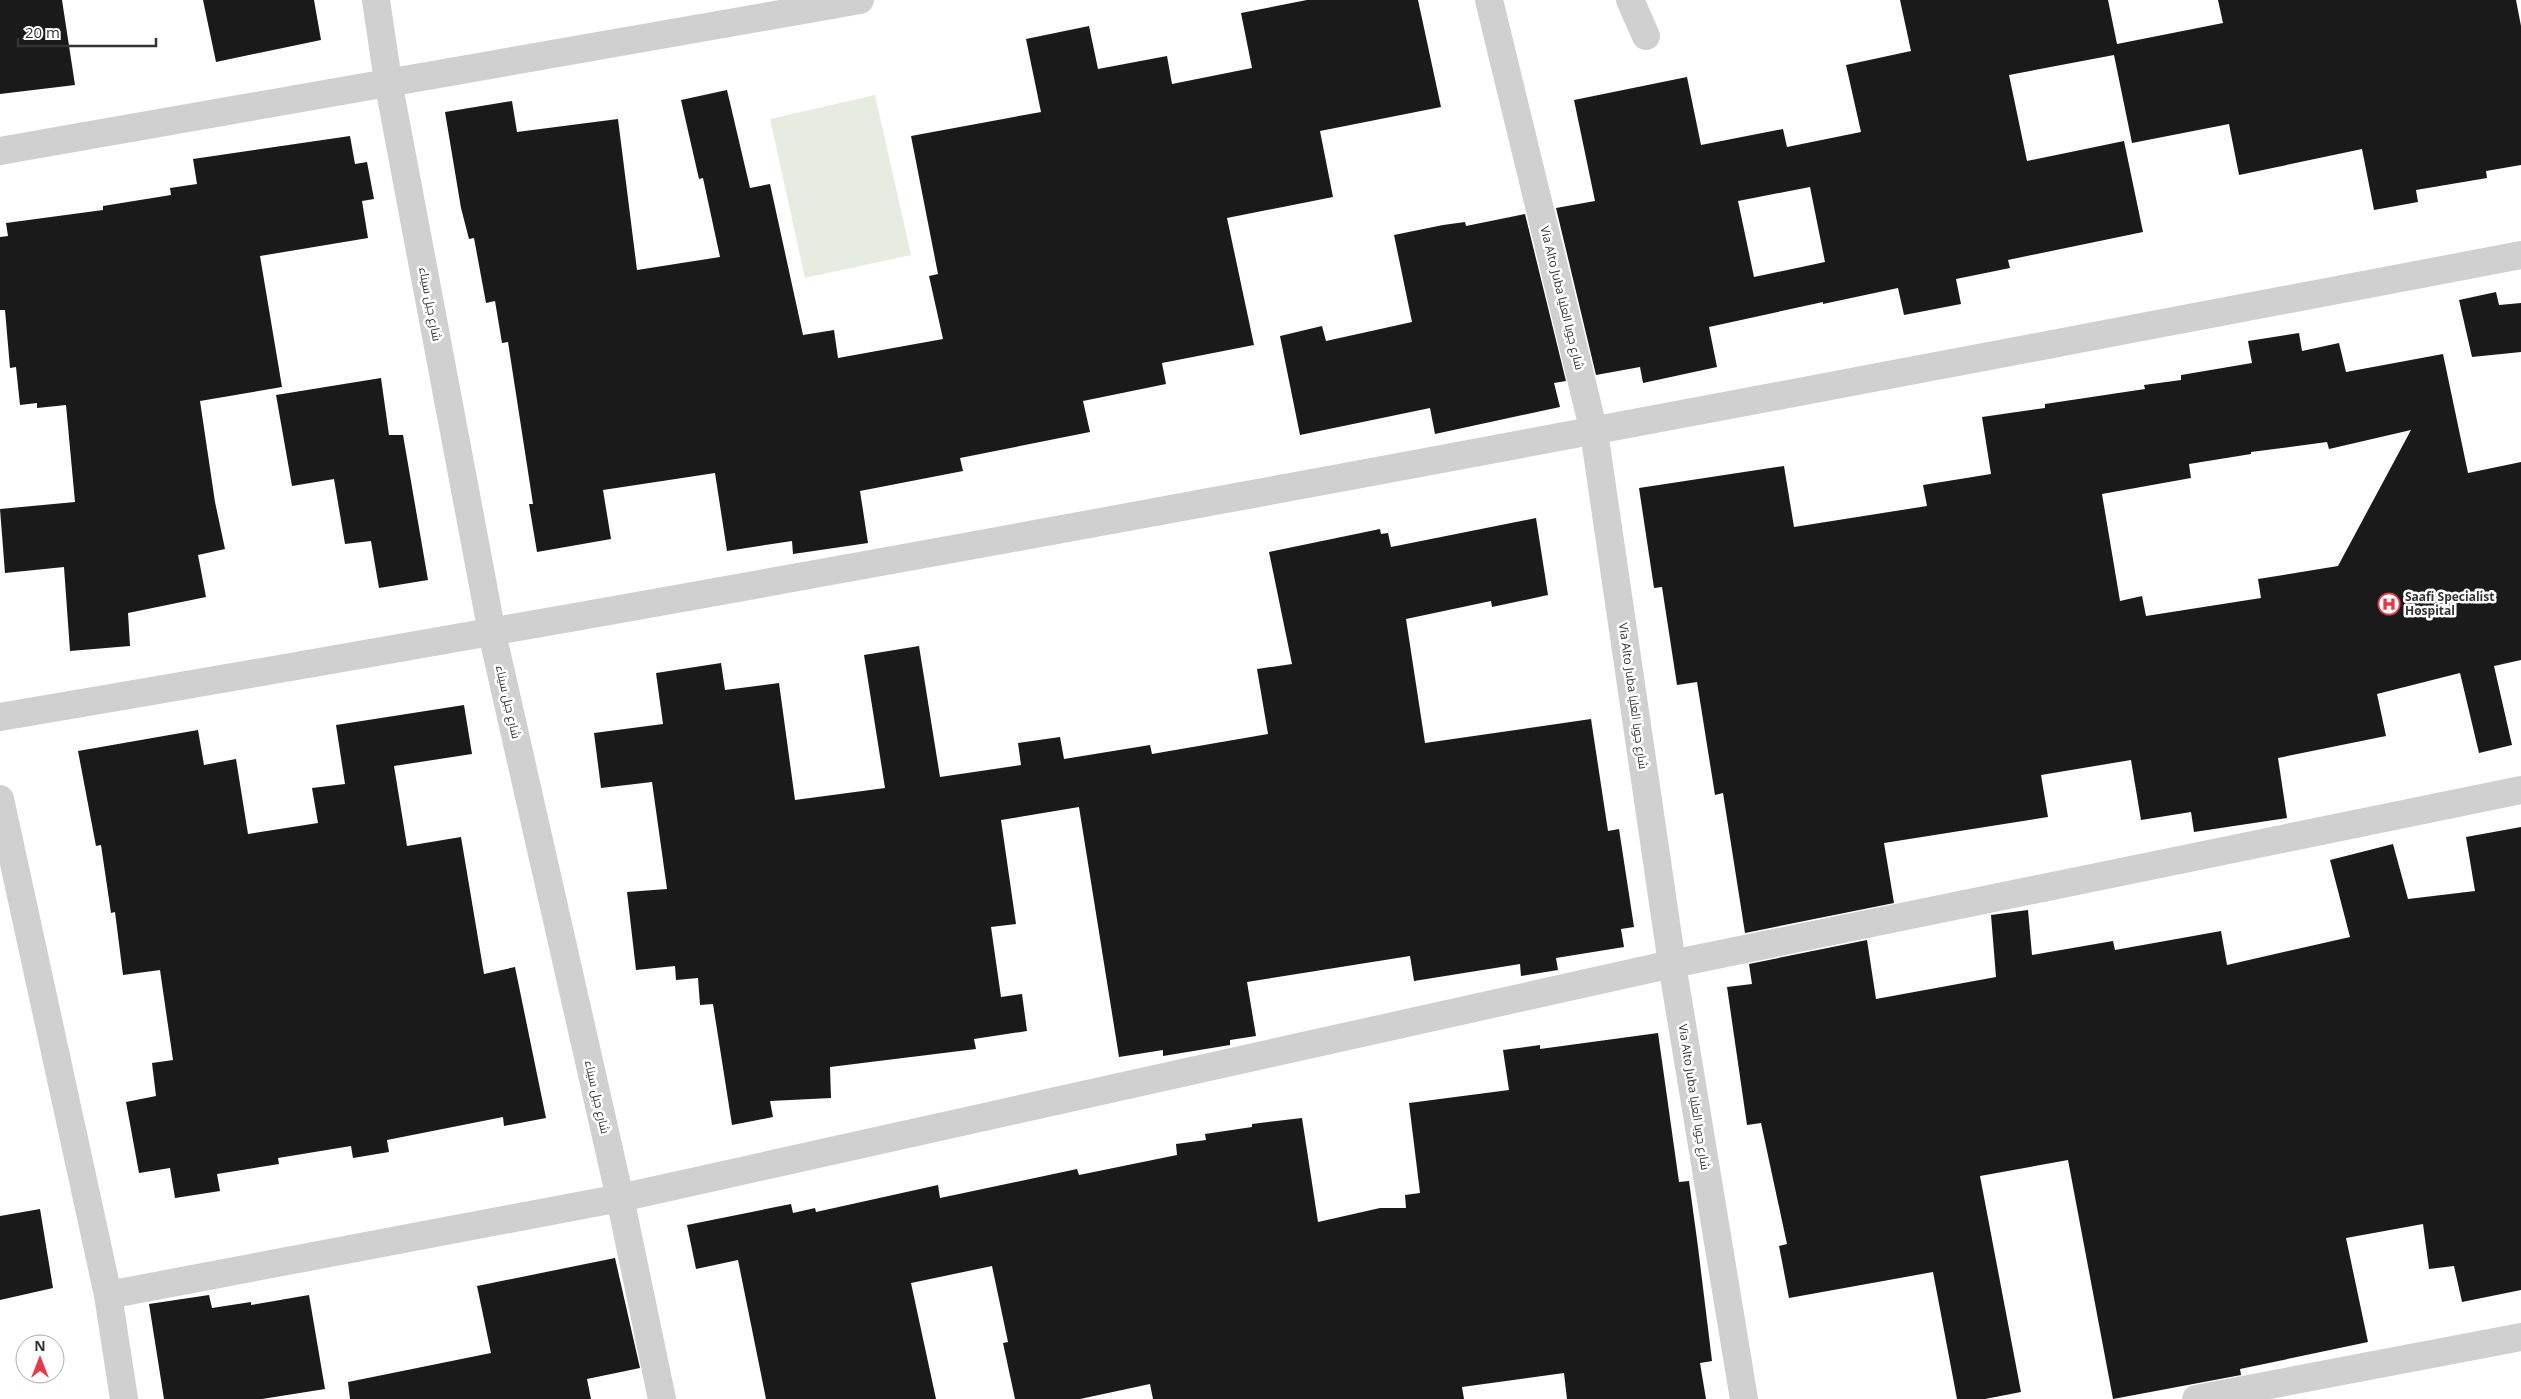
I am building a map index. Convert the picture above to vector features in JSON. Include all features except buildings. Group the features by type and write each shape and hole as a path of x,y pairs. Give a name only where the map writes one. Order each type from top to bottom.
{"street":[{"name":"شارع جبل سيناء","path":"376,0 388,81 492,633 620,1198 662,1399"},
{"path":"0,151 388,81 860,0"},
{"name":"Via Alto Juba شارع جوبا العليا","path":"1490,0 1594,432 1672,964 1744,1399"},
{"path":"1630,0 1646,36"},
{"path":"0,717 492,633 1594,432 2521,255"},
{"path":"108,1296 620,1198 1672,964 2521,790"},
{"path":"0,799 108,1296 124,1399"},
{"path":"2196,1399 2521,1337"}],"shaded area":[{"path":"875,95 911,255 805,278 770,119"}],"place":[{"name":"Saafi Specialist Hospital","path":"2389,604"}]}
